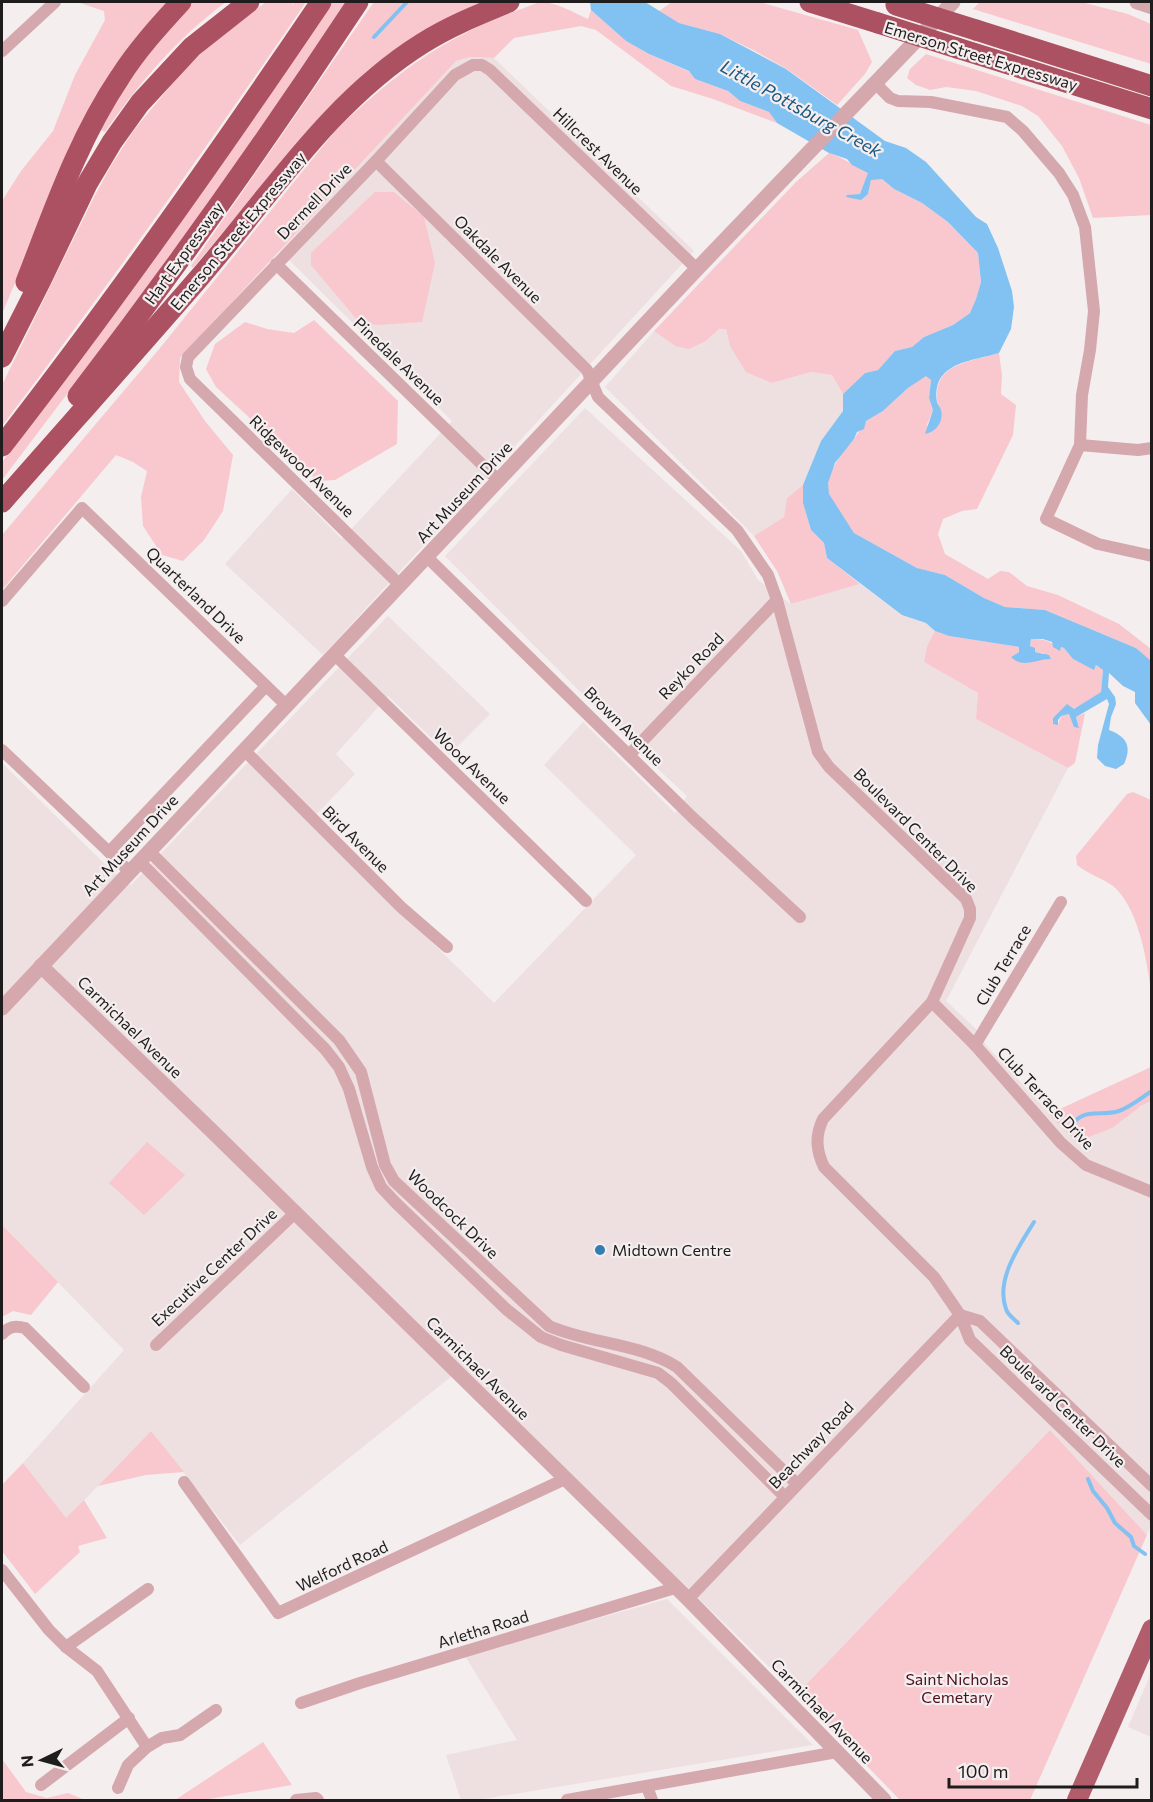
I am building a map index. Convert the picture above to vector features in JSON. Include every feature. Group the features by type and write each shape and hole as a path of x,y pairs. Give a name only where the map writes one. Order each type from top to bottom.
{"highway":[{"path":"2,346 52,217 106,99 129,63 181,2"},
{"path":"2,357 42,280 87,184 112,142 140,103 192,47 249,2"},
{"name":"Hart Expressway","path":"2,446 81,343 220,150 321,2"},
{"name":"Hart Expressway","path":"2,497 187,250 358,2"},
{"name":"Emerson Street Expressway","path":"2,502 200,277 343,107 371,82 423,43 482,12 509,2"},
{"name":"Emerson Street Expressway","path":"810,2 1152,109"},
{"name":"Emerson Street Expressway","path":"890,3 1152,84"},
{"path":"1120,100 1152,114"},
{"path":"1077,1800 1152,1629"}],"street":[{"path":"2,51 55,2"},
{"name":"Art Museum Drive","path":"2,1008 697,270 953,2"},
{"path":"1137,2 1152,7"},
{"name":"Dermell Drive","path":"186,366 188,357 455,75 473,65"},
{"name":"Hillcrest Avenue","path":"473,65 482,65 490,70 697,270"},
{"path":"875,83 890,98 898,101 932,102 1007,117 1023,131 1054,167 1072,195 1085,227 1094,311 1083,394 1080,445 1046,519 1098,544 1152,556"},
{"name":"Oakdale Avenue","path":"376,161 587,370 592,383"},
{"name":"Pinedale Avenue","path":"276,264 499,481"},
{"name":"Ridgewood Avenue","path":"186,366 190,379 400,585"},
{"name":"Boulevard Center Drive","path":"592,383 598,396 737,530 768,575 777,600 818,752 829,767 966,899 970,909 967,929 932,1002 823,1119 818,1131 817,1145 824,1167 934,1277 960,1315 970,1340 1152,1515"},
{"path":"1080,445 1138,450 1152,448"},
{"name":"Quarterland Drive","path":"2,601 82,508 287,706"},
{"name":"Brown Avenue","path":"427,557 629,755 800,917"},
{"name":"Reyko Road","path":"629,755 777,600"},
{"name":"Wood Avenue","path":"334,655 586,901"},
{"path":"109,852 266,686"},
{"path":"2,750 109,852 139,862"},
{"name":"Bird Avenue","path":"245,751 401,908 447,947"},
{"name":"Woodcock Drive","path":"139,862 339,1040 361,1072 385,1165 401,1188 549,1326 565,1333 663,1358 677,1367 797,1484"},
{"name":"Woodcock Drive","path":"139,862 325,1049 337,1064 349,1089 372,1167 381,1187 396,1203 507,1309 541,1337 564,1346 658,1373 671,1383 784,1496"},
{"name":"Club Terrace","path":"975,1045 1060,902"},
{"name":"Carmichael Avenue","path":"41,966 688,1599 884,1800"},
{"name":"Club Terrace Drive","path":"932,1002 975,1045 1075,1157 1098,1171 1152,1192"},
{"name":"Executive Center Drive","path":"156,1345 295,1213"},
{"name":"Boulevard Center Drive","path":"960,1315 980,1321 1152,1486"},
{"name":"Beachway Road","path":"688,1599 784,1496 960,1315"},
{"path":"2,1334 9,1327 25,1328 84,1387"},
{"name":"Welford Road","path":"184,1482 278,1613 565,1479"},
{"path":"2,1570 49,1630 66,1647 97,1671 147,1747"},
{"name":"Arletha Road","path":"301,1703 675,1588"},
{"path":"66,1647 148,1589"},
{"path":"118,1788 128,1766 147,1747 162,1738 180,1735 216,1710"},
{"path":"41,1785 129,1718"},
{"path":"567,1800 837,1752"},
{"path":"646,1786 652,1800"},
{"path":"296,1800 308,1798 318,1800"}],"shaded area":[{"path":"470,57 494,58 694,251 323,655 225,564 292,489 342,539 452,421 280,251 456,61"},
{"path":"719,329 726,329 730,346 772,383 811,372 832,375 843,394 843,411 821,441 803,485 787,498 784,517 754,536 605,387 654,331 675,346 706,341"},
{"path":"585,408 741,551 758,580 791,604 860,584 902,615 926,623 935,631 927,646 924,662 978,693 976,719 1068,768 946,1001 975,1028 986,1045 1076,1142 1151,1101 1152,1523 1147,1535 1050,1430 797,1694 462,1368 240,1545 151,1431 66,1519 23,1463 124,1350 2,1225 2,763 112,871 131,885 388,616 490,714 449,755 388,696 336,754 355,774 309,822 494,1003 636,855 544,765 583,722 675,813 687,796 644,756 445,556"},
{"path":"667,1599 813,1745 477,1800 461,1800 446,1755 517,1740 465,1656"},
{"path":"1151,1673 1151,1737 1128,1727"}],"green space":[{"path":"77,2 170,2 65,163 2,314 2,201 21,171 53,131 75,75 105,20 104,11"},
{"path":"188,2 226,2 175,46 131,96 105,132 101,130 112,99"},
{"path":"266,2 293,4 306,2 157,216 2,426 2,385 112,164 134,130 183,71 207,48"},
{"path":"333,2 346,2 230,173 154,279 2,480 2,462 54,394 254,117"},
{"path":"374,2 483,2 433,25 369,69 317,121 193,268 191,266"},
{"path":"540,2 558,6 588,19 591,10 626,41 690,72 695,79 728,91 740,101 769,112 777,123 671,86 596,30 581,26 514,38 494,58 470,57 456,61 180,358 179,382 205,421 233,455 223,511 204,540 183,561 162,555 143,526 141,497 147,471 116,455 2,590 2,535 160,348 336,130 379,91 426,55 480,26"},
{"path":"672,2 759,2 858,30 872,62 865,74 837,105 787,69 755,51 720,34 679,23 659,11"},
{"path":"980,2 1081,2 1128,14 1151,24 1151,64 973,9"},
{"path":"926,54 1151,125 1151,215 1093,218 1079,178 1062,146 1038,116 1022,106 976,91 946,87 930,90 916,85 907,78 910,69"},
{"path":"829,153 869,173 860,194 848,195 868,194 871,179 882,179 894,189 922,203 948,222 978,253 981,282 970,313 953,325 924,337 912,347 895,351 878,370 865,373 843,394 832,375 811,372 772,383 746,372 730,346 726,329 719,329 706,341 689,349 675,346 654,331 796,182"},
{"path":"375,192 394,192 424,217 435,263 422,322 377,325 359,322 311,265 311,253"},
{"path":"314,320 398,401 397,444 335,480 318,481 216,387 206,369 215,344 245,322 267,329 294,333"},
{"path":"999,353 1002,375 1001,394 1016,405 1013,435 977,509 962,511 943,519 938,534 945,554 988,579 1000,571 1009,572 1027,586 1058,595 1119,624 1151,649 1151,662 1136,648 1045,610 1005,607 984,598 945,575 917,568 854,533 828,494 830,473 866,421 883,411 926,375 931,380 929,398 933,410 926,427 941,410 937,393 944,375 960,364"},
{"path":"803,485 803,503 811,530 824,543 827,558 860,584 791,604 777,571 754,536 784,517 787,498"},
{"path":"935,631 949,636 1019,647 1019,652 1011,657 1029,662 1037,660 1044,653 1035,652 1030,647 1031,639 1044,640 1060,650 1061,647 1064,648 1073,659 1094,669 1096,665 1103,670 1101,692 1080,706 1053,718 1058,725 1061,716 1069,714 1079,727 1076,717 1085,713 1075,763 1068,768 976,719 978,693 924,662 927,646"},
{"path":"1133,792 1151,800 1151,986 1139,932 1128,906 1113,886 1077,865 1076,856 1127,794"},
{"path":"1151,1067 1151,1101 1112,1128 1076,1142 1049,1114"},
{"path":"147,1142 185,1175 144,1215 109,1183"},
{"path":"2,1225 58,1282 31,1315 13,1311 2,1317"},
{"name":"Saint Nicholas Cemetary","path":"1050,1430 1147,1535 1030,1800 900,1800 797,1694"},
{"path":"151,1431 184,1472 146,1475 98,1486"},
{"path":"23,1463 66,1518 84,1500 107,1538 78,1546 80,1552 35,1594 2,1551 2,1485"},
{"path":"263,1742 292,1785 203,1800 175,1800"},
{"path":"2,1759 26,1792 47,1798 68,1793 85,1800 2,1800"}],"water":[{"name":"Little Pottsburg Creek","path":"590,2 645,2 679,23 720,34 786,69 885,141 906,148 926,162 976,217 987,224 998,248 1012,291 1014,307 1011,329 999,353 962,363 943,375 936,395 942,414 938,426 933,431 925,434 933,410 929,398 931,380 926,376 908,388 883,411 866,421 864,429 857,432 835,463 828,483 829,494 854,533 917,568 945,575 984,598 1005,607 1045,610 1136,648 1151,661 1151,725 1135,703 1135,692 1123,686 1109,673 1108,687 1115,697 1116,704 1109,730 1124,739 1128,747 1124,764 1116,769 1105,766 1097,758 1098,745 1109,704 1107,699 1076,717 1079,728 1074,727 1069,714 1061,716 1058,725 1053,724 1053,718 1067,704 1074,709 1101,692 1103,670 1096,665 1094,670 1073,659 1064,648 1061,647 1060,651 1053,647 1052,642 1043,639 1031,639 1030,646 1035,648 1035,652 1049,655 1051,659 1025,663 1016,661 1011,657 1019,652 1019,647 949,636 935,631 926,623 902,615 827,558 824,543 811,530 803,503 803,485 821,441 843,411 843,394 865,373 878,370 895,351 912,347 924,337 953,325 970,313 981,282 978,253 948,222 922,203 894,189 882,179 871,180 868,194 861,200 846,197 860,194 868,173 852,165 847,159 829,153 777,123 769,112 740,101 728,91 695,79 689,71 649,54 626,41 591,10"}],"waterway":[{"path":"374,37 407,2"},
{"path":"1072,1125 1077,1119 1087,1114 1112,1113 1123,1109 1152,1091"},
{"path":"1018,1323 1007,1311 1003,1298 1004,1286 1011,1263 1034,1222"},
{"path":"1088,1479 1093,1491 1107,1508 1115,1523 1131,1537 1134,1546 1145,1554"}],"place":[{"name":"Midtown Centre","path":"600,1250"}]}
